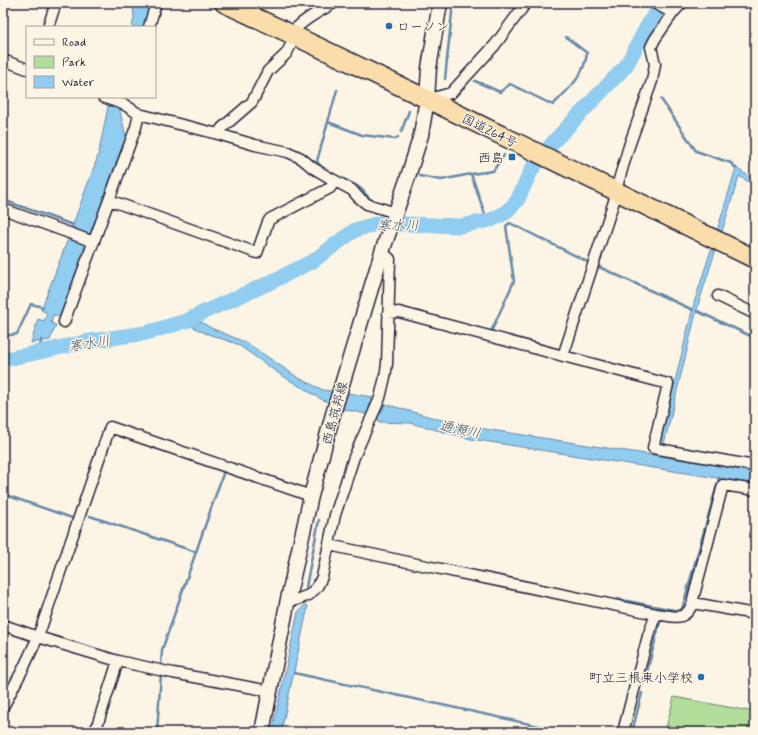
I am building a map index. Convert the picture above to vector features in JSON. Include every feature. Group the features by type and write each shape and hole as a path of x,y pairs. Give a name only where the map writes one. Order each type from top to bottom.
{"highway":[{"name":"国道264号","path":"224,3 246,8 291,34 755,260"}],"main road":[{"name":"西島筑邦線","path":"262,732 288,599 311,496 334,408 388,233 421,135 440,3"}],"street":[{"path":"48,26 56,3"},
{"path":"149,26 156,3"},
{"path":"218,134 222,128 252,102 268,71 286,54 292,43 291,34 296,28 315,14 334,3"},
{"path":"427,99 451,93 495,45 526,3"},
{"path":"654,3 670,12"},
{"path":"563,356 617,192 618,183 629,146 652,81 655,64 651,47 670,12 682,3"},
{"path":"3,60 26,69"},
{"path":"105,98 125,102 139,114 255,145 288,152 301,158 313,168 352,190 367,204 396,213"},
{"path":"64,322 136,127 139,114"},
{"path":"109,200 257,254 270,219 330,188 335,181"},
{"path":"3,209 94,242"},
{"path":"288,599 296,600 303,598 317,587 322,577 335,515 354,457 380,398 384,384 387,364 390,259 382,252"},
{"path":"718,296 755,314"},
{"path":"388,312 399,312 668,384 653,448 755,466"},
{"path":"3,707 38,637 110,427 311,496"},
{"path":"329,545 656,614 680,617 686,615 690,611 693,603 723,485 755,490"},
{"path":"693,603 755,614"},
{"path":"623,732 648,636 656,614"},
{"path":"3,625 38,637 118,660 173,673 270,691"},
{"path":"95,732 118,660"}],"green space":[{"path":"674,697 755,712 755,732 665,732"}],"water":[{"path":"136,3 150,3 143,26 132,26 134,18 133,7"},
{"path":"110,98 122,98 119,107 126,136 90,234 84,232 80,243 86,245 60,317 53,315 51,323 56,325 50,340 31,343 38,319 44,321 47,313 41,310 68,239 74,241 78,230 72,227 98,156"},
{"path":"736,168 755,180 755,186 739,176 721,235 716,234"},
{"path":"712,247 716,249 698,305 664,444 660,443 694,303"},
{"name":"通瀬川","path":"201,322 211,328 247,343 297,377 323,390 372,397 369,408 381,414 385,404 459,425 755,471 755,484 471,439 410,423 379,422 379,420 366,414 343,409 321,399 281,375 237,344 205,333 191,326"},
{"path":"305,605 308,606 281,732 272,732 298,612"}],"waterway":[{"path":"122,3 133,7"},
{"path":"445,79 453,3"},
{"name":"寒水川","path":"3,358 12,358 90,341 146,333 186,321 313,261 355,230 379,223 460,226 491,220 505,213 517,201 532,169 555,140 626,66 650,21 663,3"},
{"path":"475,81 500,92 510,84 553,105 579,76 583,69 587,53 566,37"},
{"path":"337,90 317,161 320,166 331,173 363,190 369,198"},
{"path":"661,99 696,151 731,163 736,168"},
{"path":"401,132 409,111"},
{"path":"328,122 362,135 395,139 398,137"},
{"path":"491,220 486,217 471,174 493,171 504,155"},
{"path":"420,176 441,180 471,174"},
{"path":"3,200 73,225"},
{"path":"490,334 514,281 506,226 510,223 590,263"},
{"path":"597,266 693,310"},
{"path":"3,336 17,334 31,304 43,307"},
{"path":"697,311 755,338"},
{"path":"38,352 42,339"},
{"path":"161,665 162,650 224,471"},
{"path":"617,599 679,611 682,609 719,478"},
{"path":"3,494 72,518"},
{"path":"90,516 196,552"},
{"path":"306,587 319,520"},
{"path":"644,683 660,622"},
{"path":"294,673 567,732"},
{"path":"157,732 161,674"},
{"path":"632,732 642,693"}],"place":[{"name":"ローソン","path":"389,26"},
{"name":"西島","path":"512,157"},
{"name":"町立三根東小学校","path":"701,677"}]}
